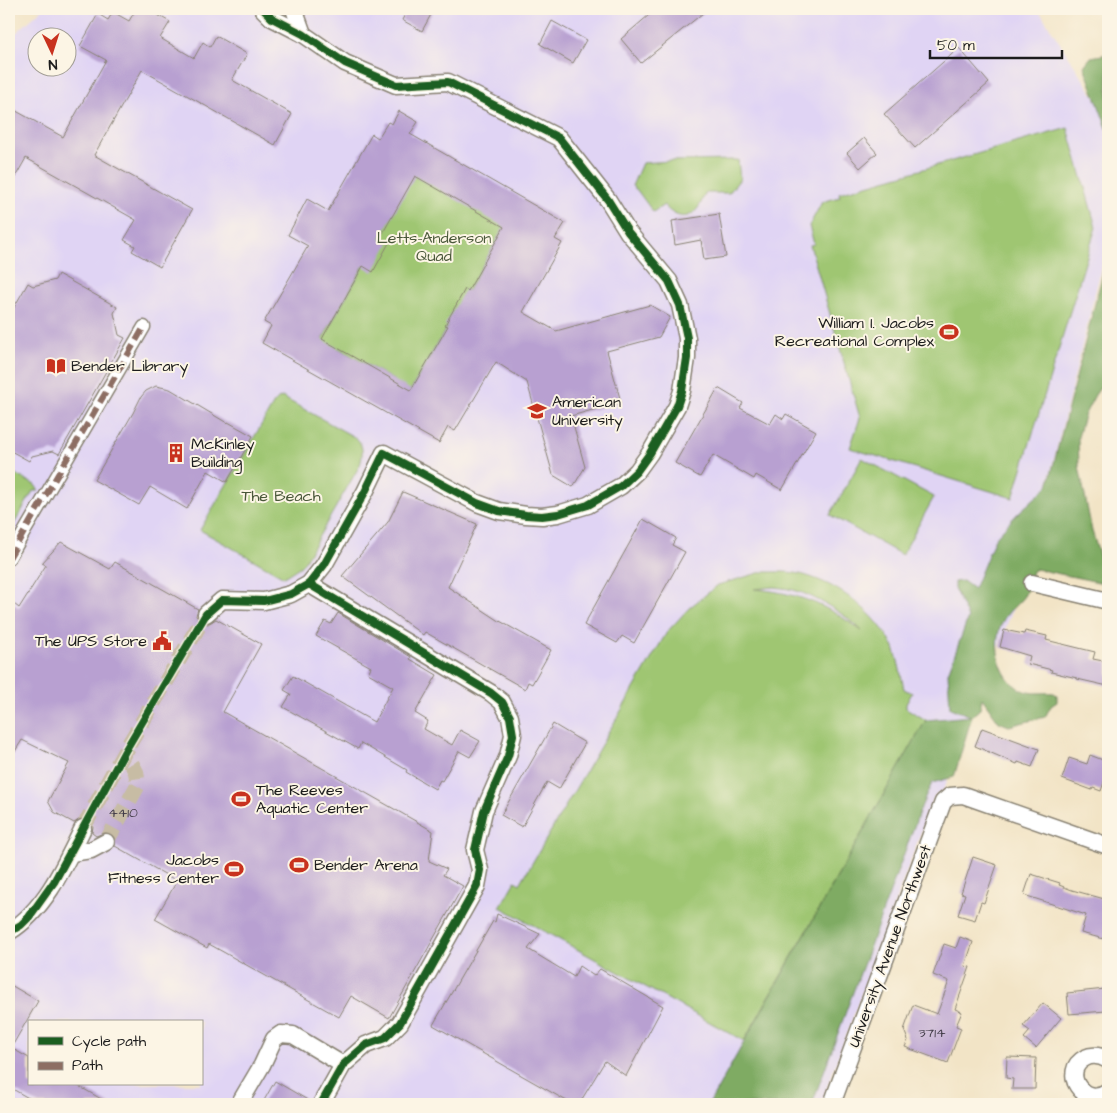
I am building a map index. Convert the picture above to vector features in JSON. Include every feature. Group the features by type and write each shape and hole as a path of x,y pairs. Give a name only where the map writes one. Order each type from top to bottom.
{"street":[{"path":"206,614 222,600 264,601 291,594 308,584 324,565 384,453 477,503 499,511 542,516 574,510 588,505 621,486 637,471 650,453 677,406 682,391 687,358 684,317 669,280 628,232 608,200 559,138 448,82 396,85 345,63 303,34 272,18 263,9"},
{"path":"294,9 303,34"},
{"path":"9,558 144,327"},
{"path":"1032,583 1108,601"},
{"path":"308,584 491,693 502,702 510,717 513,735 508,756 484,812 475,850 480,870 477,886 400,1023 385,1038 366,1045 343,1065 321,1104"},
{"name":"University Avenue Northwest","path":"832,1104 943,802 955,794 963,794 1108,846"},
{"path":"9,932 21,924 38,906 71,853 83,828"},
{"path":"71,853 91,850 106,842"},
{"path":"239,1104 274,1040 280,1034 293,1035 343,1065"},
{"path":"1101,1097 1084,1093 1079,1089 1074,1076 1075,1070 1083,1059 1089,1056 1102,1057 1108,1060"}],"shaded area":[{"name":"American University","path":"43,9 1038,9 1108,118 1108,241 1024,580 944,789 934,797 821,1104 9,1104 9,39"}],"green space":[{"path":"1108,54 1108,131 1084,66 1091,57"},
{"name":"William I. Jacobs Recreational Complex","path":"1068,128 1096,227 1013,498 850,448 860,418 810,245 814,244 809,226 822,202 840,197 839,193"},
{"path":"738,160 740,179 729,193 705,193 698,208 690,215 676,215 664,205 653,212 632,186 642,163"},
{"name":"Letts-Anderson Quad","path":"421,164 511,216 405,400 395,381 338,348 332,359 316,350"},
{"path":"1108,253 1108,377 1095,395 1084,416 1078,437 1079,466 1092,531 1102,564 1108,574 1108,584 1036,569 1032,571 1024,596 1002,623 997,642 1000,663 1010,681 1018,688 1027,692 1054,693 1057,695 1057,702 1051,706 1045,717 1009,726 999,722 982,698 980,709 972,716 954,777 932,783 922,805 812,1104 709,1104 926,720 971,716 950,708 948,673 968,618 954,588 954,582 963,581 974,589 995,538 1017,514 1048,486"},
{"name":"The Beach","path":"282,397 356,438 362,450 360,465 306,559 301,566 284,577 200,530 274,403"},
{"path":"862,458 934,497 902,555 830,515"},
{"path":"15,474 35,485 39,491 33,491 9,533 9,476"},
{"path":"762,572 789,572 818,580 844,594 868,613 887,636 896,653 904,689 912,693 906,708 926,720 744,1041 500,907 515,881 520,884 667,632 689,608 718,585","holes":["774,587 797,591 816,599 834,609 862,631 837,614 805,599 785,593 754,589"]}],"building":[{"path":"136,9 147,9 170,22 160,38 194,58 203,42 210,47 216,36 247,54 232,80 292,114 275,145 142,70 94,155 192,210 160,267 132,251 135,246 124,240 136,220 26,158 9,188 9,107 63,137 106,60 80,46 98,14 108,20 113,12 129,21"},
{"path":"408,9 434,9 422,31 402,20"},
{"path":"656,9 708,9 641,63 621,39"},
{"path":"552,21 586,40 573,63 540,44"},
{"path":"959,48 989,83 915,148 884,114"},
{"path":"399,111 418,122 410,134 565,223 555,239 562,243 523,312 556,331 650,305 670,317 659,337 607,351 621,402 571,416 585,467 573,487 553,475 527,382 496,362 455,431 448,427 439,443 262,343 271,326 264,322 308,246 288,235 307,199 328,211 372,134 378,138 388,122 392,124","holes":["415,176 504,227 468,291 465,289 445,325 448,326 411,390 322,339 363,266 373,272 389,243 380,238"]},
{"path":"864,138 877,153 860,168 847,153"},
{"path":"719,214 726,257 704,260 701,240 675,245 672,221"},
{"name":"Bender Library","path":"58,274 117,307 114,313 119,335 125,338 59,454 53,451 32,456 29,461 9,450 9,316 28,283 33,286 55,280"},
{"name":"McKinley Building","path":"156,386 170,389 253,436 227,482 208,471 187,509 150,487 139,505 94,480 141,397 146,391"},
{"path":"718,388 743,403 740,408 770,424 776,414 783,419 786,414 816,431 782,490 756,475 754,479 713,455 700,477 675,463"},
{"path":"403,492 477,524 448,587 498,620 551,650 532,684 528,682 525,689 425,632 423,635 342,576 388,522"},
{"path":"643,519 676,538 672,545 685,552 634,643 622,636 617,643 584,625"},
{"path":"61,542 110,569 115,562 198,609 196,616 202,623 208,624 216,619 261,644 223,712 433,831 429,861 447,869 443,875 463,886 389,1018 351,996 339,1017 209,944 207,948 155,919 177,881 115,846 115,838 112,834 106,832 96,836 92,833 93,827 88,819 82,818 74,823 54,812 48,801 69,763 22,740 9,761 9,614 14,604 19,608 46,565 42,563"},
{"path":"338,613 437,675 415,713 428,721 424,729 452,745 460,730 480,741 470,757 459,751 442,781 440,780 435,789 361,743 358,749 283,707 291,694 284,690 293,676 374,722 393,687 368,673 371,667 316,636 325,621 331,624"},
{"path":"1004,630 1024,634 1025,631 1047,636 1046,640 1095,652 1093,659 1108,662 1108,686 1051,672 1052,670 1028,664 1030,656 1000,647"},
{"path":"553,724 585,743 559,789 547,782 522,827 501,815"},
{"path":"982,728 1039,749 1032,767 1018,762 1017,764 975,746"},
{"path":"1090,755 1108,762 1108,770 1101,791 1093,788 1092,790 1062,779 1069,758 1087,764"},
{"path":"973,857 997,865 984,903 981,902 975,920 958,915 965,894 961,893"},
{"path":"1031,874 1060,883 1059,885 1072,890 1108,900 1108,940 1081,933 1086,915 1024,895"},
{"path":"497,914 540,934 528,949 574,977 579,966 594,976 600,969 663,1006 626,1076 605,1061 579,1104 572,1104 433,1025 493,921 495,922"},
{"path":"960,937 973,942 965,966 970,967 955,1009 962,1012 956,1026 961,1028 948,1063 905,1047 908,1040 904,1030 913,1005 937,1014 949,981 933,975 944,944 956,948"},
{"path":"9,984 38,1001 11,1048 28,1057 28,1086 78,1086 110,1104 39,1104 9,1087"},
{"path":"1105,989 1106,1011 1069,1014 1067,993"},
{"path":"1043,1003 1061,1018 1036,1048 1024,1038 1030,1031 1023,1026"},
{"path":"1007,1057 1036,1058 1035,1089 1012,1089 1013,1079 1006,1078"},
{"path":"275,1081 311,1102 311,1104 262,1104"}],"tunnel":[{"path":"83,828 125,751 206,614"},
{"path":"106,842 138,785 136,772 125,751"}],"marked path":[{"path":"9,558 144,327"}],"cycle path":[{"path":"9,932 21,925 29,917 54,882 125,751 206,614 222,600 264,601 291,594 309,584 324,565 365,492 384,453 477,503 499,511 542,516 558,514 588,505 621,486 637,471 650,453 677,406 682,391 687,358 687,338 680,305 669,281 628,232 608,200 559,138 448,82 396,85 345,63 303,34 272,18 263,9"},
{"path":"309,584 491,693 502,702 510,717 513,735 508,756 484,811 475,850 480,870 477,886 400,1023 385,1038 366,1045 343,1065 321,1104"}],"place":[{"name":"William I. Jacobs Recreational Complex","path":"949,332"},
{"name":"Bender Library","path":"56,366"},
{"name":"American University","path":"537,411"},
{"name":"McKinley Building","path":"176,453"},
{"name":"The UPS Store","path":"162,641"},
{"name":"The Reeves Aquatic Center","path":"241,799"},
{"name":"Bender Arena","path":"299,865"},
{"name":"Jacobs Fitness Center","path":"234,869"}]}
